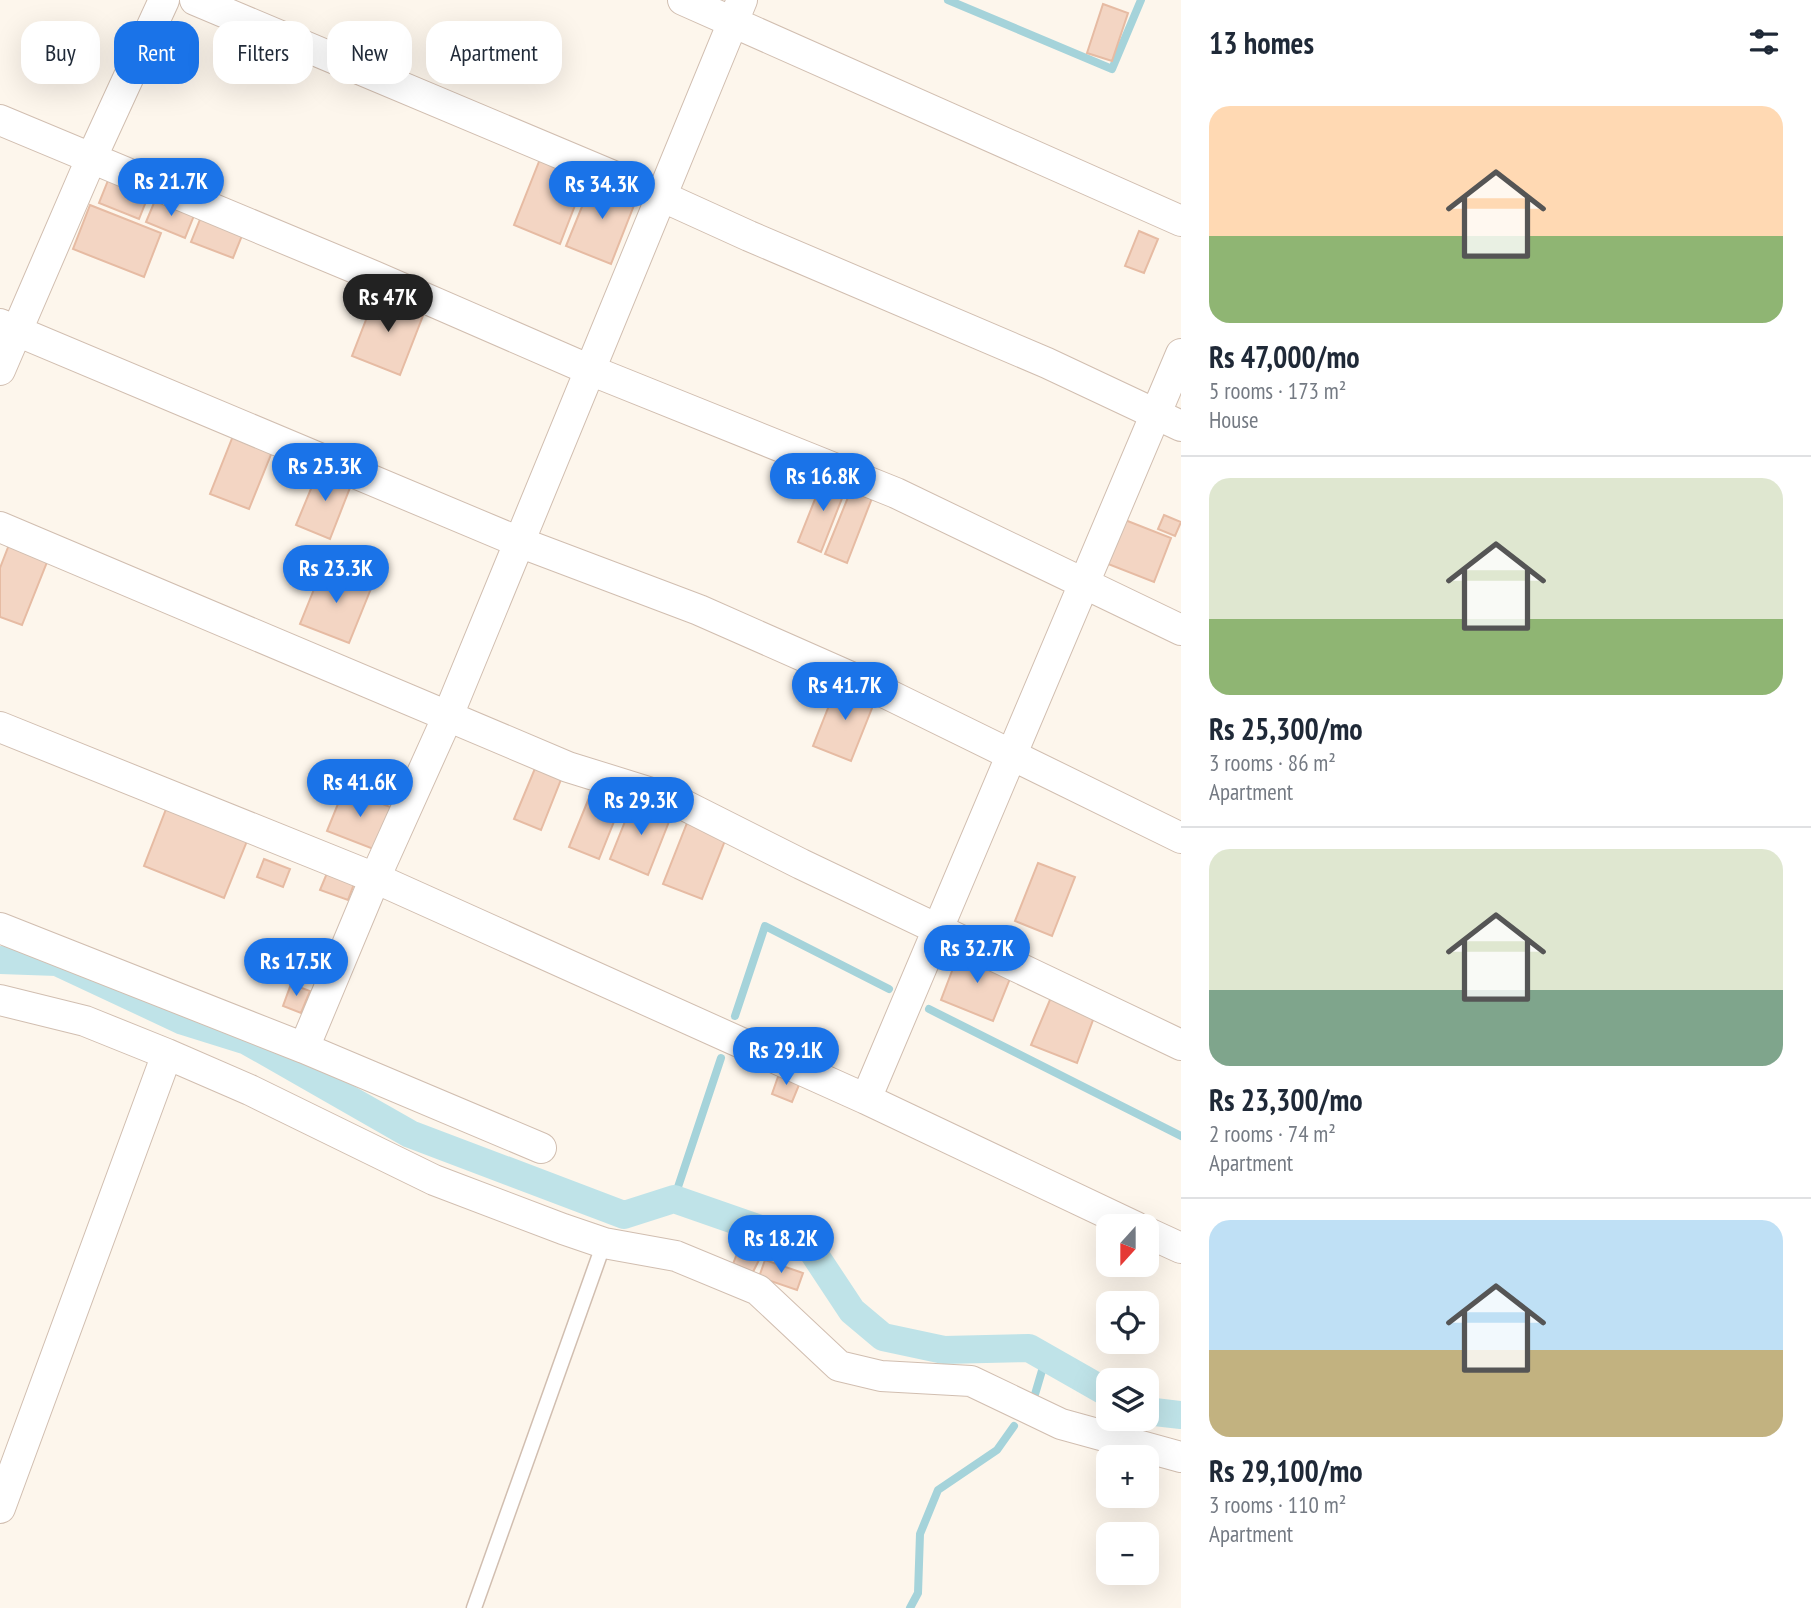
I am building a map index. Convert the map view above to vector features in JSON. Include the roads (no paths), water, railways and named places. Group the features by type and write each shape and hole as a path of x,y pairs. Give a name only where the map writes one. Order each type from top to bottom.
{"street":[{"path":"0,370 8,328 91,159 164,0"},
{"path":"195,0 661,196 1047,363 1169,420"},
{"path":"683,0 738,11 1181,221"},
{"path":"303,1048 447,718 738,11"},
{"path":"0,120 374,276 590,370 896,493 1181,630"},
{"path":"8,328 519,542 699,610 871,686 1181,838"},
{"path":"866,1099 1084,583 1169,420 1181,354"},
{"path":"0,527 447,718 568,767 674,800 801,864 1181,1045"},
{"path":"0,727 375,878 866,1099 1109,1214"},
{"path":"0,928 303,1048 541,1148"},
{"path":"0,1000 85,1021 167,1054 250,1090 434,1180 604,1243 676,1256 758,1290 839,1366 881,1376 971,1381 1060,1424 1181,1457"},
{"path":"0,1508 167,1054"},
{"path":"1159,1238 1181,1248"}],"lane":[{"path":"474,1608 604,1243"}],"waterway":[{"path":"948,0 1112,69 1141,0"},
{"path":"735,1016 765,926 889,989"},
{"path":"0,960 57,962 183,1021 247,1041 410,1134 624,1215 674,1199 809,1246 852,1311 883,1337 944,1350 1029,1348 1096,1386"},
{"path":"929,1009 1181,1136"},
{"path":"674,1199 721,1058"},
{"path":"1033,1401 1046,1357"},
{"path":"1159,1412 1181,1415"},
{"path":"910,1608 918,1593 920,1534 938,1490 997,1450 1014,1426"}]}
